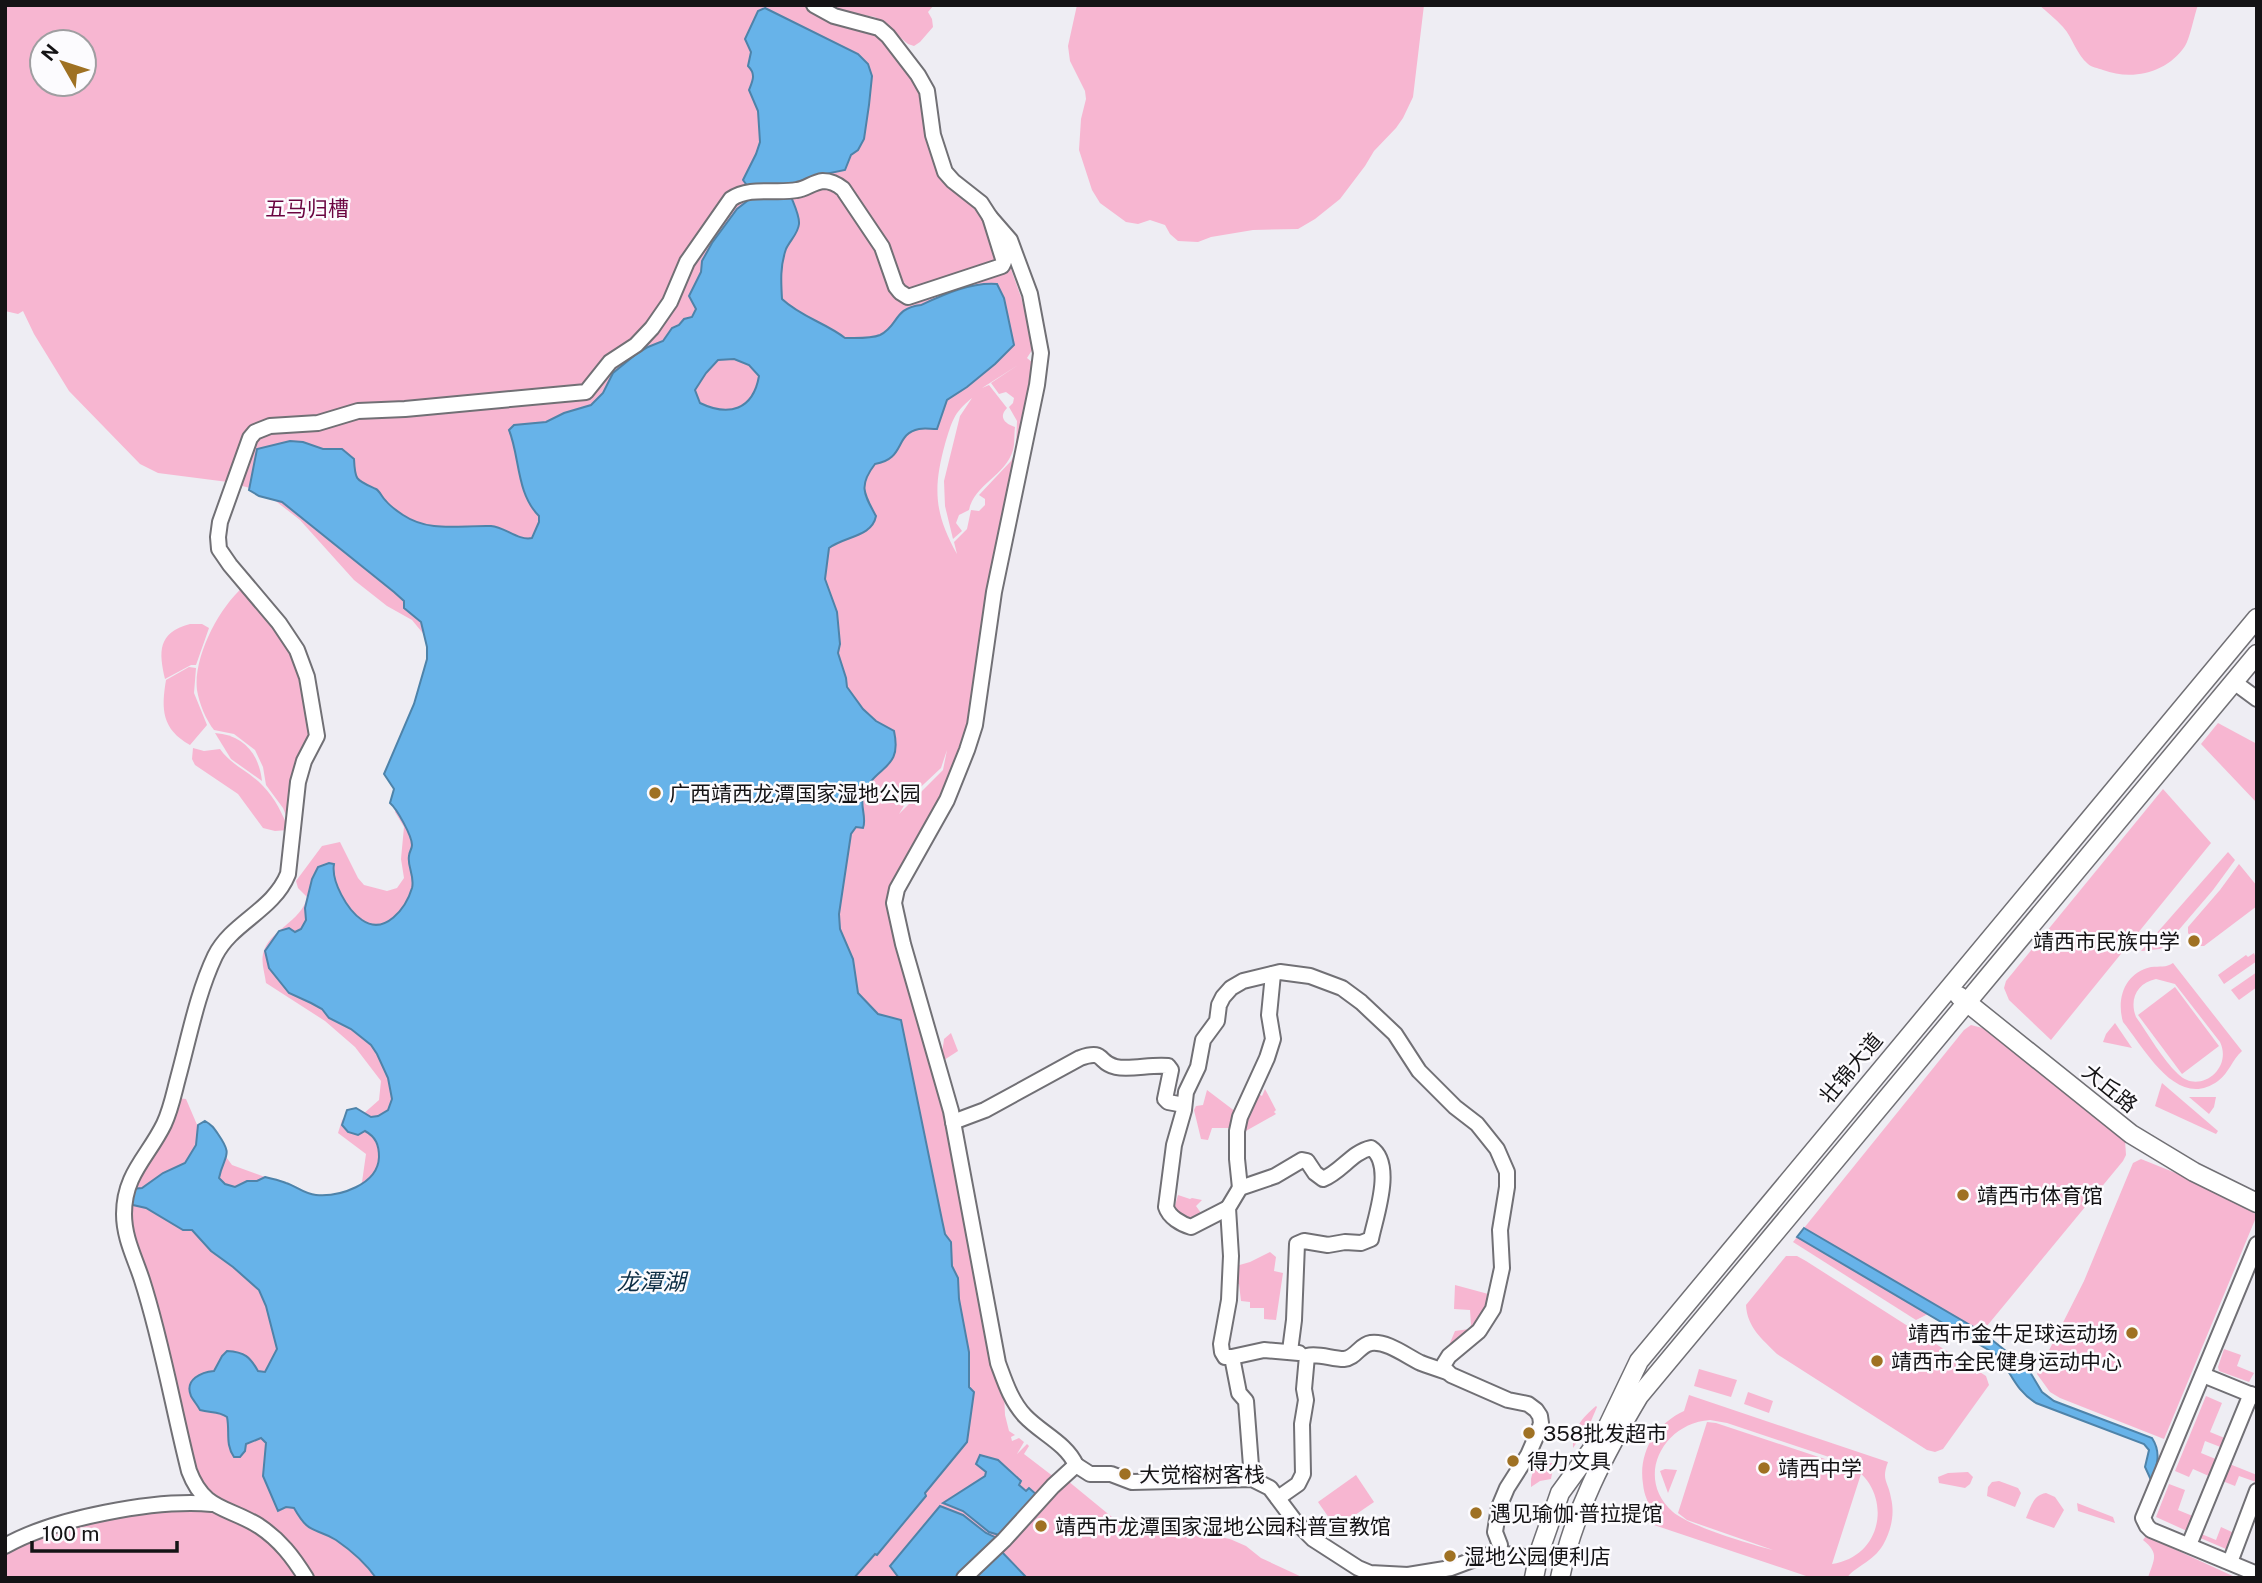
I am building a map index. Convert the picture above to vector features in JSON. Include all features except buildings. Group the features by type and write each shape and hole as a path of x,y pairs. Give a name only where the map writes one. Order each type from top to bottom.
{"main road":[{"name":"壮锦大道","path":"1535,1570 1560,1493 1606,1430 1639,1361 2257,618"},
{"path":"1560,1578 1570,1540 1589,1490 1639,1396 2257,654"},
{"name":"大丘路","path":"1953,982 2147,1134 2200,1165 2257,1192"},
{"name":"大丘路","path":"1971,996 2131,1134 2194,1172 2257,1203"}],"street":[{"path":"814,5 834,16 879,28 918,75 927,91 933,135 945,172 981,202 1010,240 1030,294 1041,353 1037,385 994,592 975,725 947,800 897,889 894,903 953,1122 998,1363 1012,1397 1018,1408 1035,1425 1069,1453 1076,1465 1090,1474 1111,1474 1132,1482 1252,1479 1270,1488 1294,1520 1313,1539 1370,1573 1400,1576 1451,1568 1499,1553 1524,1557 1535,1570"},
{"path":"212,1504 197,1488 189,1471 142,1280 127,1240 124,1205 130,1179 166,1120 195,1014 215,956 234,930 246,923 272,899 285,880 289,869 298,782 304,761 317,736 307,677 297,650 279,623 219,549 220,522 250,438 255,432 270,426 317,423 358,411 586,393 610,362 648,334 666,309 687,262 726,205 737,195 749,192 793,191 820,181 836,183 844,189 882,247 896,287 908,298 1002,266 1004,262 990,217"},
{"path":"2234,682 2257,699"},
{"path":"1273,974 1269,1015 1273,1039 1240,1117 1237,1131 1240,1188 1228,1208 1191,1227 1175,1219 1167,1209 1174,1146 1186,1092 1198,1067 1205,1037 1216,1024 1223,997 1242,981 1273,974 1294,972 1335,985 1354,996 1398,1038 1425,1077 1455,1107 1477,1124 1502,1158 1507,1172 1500,1230 1502,1268 1496,1299 1484,1324 1446,1359 1444,1368 1447,1372"},
{"path":"953,1122 985,1110 1080,1058 1093,1054 1118,1067 1168,1066 1171,1070 1165,1099 1184,1105"},
{"path":"1240,1188 1275,1176 1302,1160 1307,1161 1323,1179 1365,1149 1374,1149 1378,1156 1382,1190 1371,1239 1366,1243 1345,1242 1328,1245 1300,1242 1296,1246 1294,1320 1290,1351"},
{"path":"1228,1208 1231,1256 1229,1300 1221,1344 1223,1355 1232,1357 1264,1350 1346,1359 1353,1356 1363,1345 1375,1343 1390,1347 1508,1400 1528,1404 1536,1410 1540,1416 1539,1430 1499,1507 1495,1532 1500,1545 1499,1553"},
{"path":"2257,1244 2150,1516 2155,1524 2257,1565"},
{"path":"2257,1256 2144,1512 2144,1522 2151,1530 2257,1574"},
{"path":"1278,1498 1298,1484 1303,1474 1302,1424 1306,1400 1304,1389 1307,1356"},
{"path":"1232,1357 1239,1393 1247,1405 1252,1479"},
{"path":"2191,1540 2255,1390 2207,1373"},
{"path":"964,1578 1076,1465"},
{"path":"2232,1557 2257,1491"},
{"path":"5,1546 53,1525 117,1511 172,1504 212,1504 247,1519 270,1534 290,1553 306,1578"}],"green space":[{"name":"广西靖西龙潭国家湿地公园","path":"5,5 934,5 928,12 933,27 914,46 875,17 856,14 874,27 929,79 938,153 975,204 1008,261 1034,347 1027,358 1035,369 1020,445 1016,446 1017,421 1009,407 1014,398 1006,392 999,394 991,383 1021,363 982,388 989,385 1007,408 1003,417 1008,424 1015,427 1014,447 1004,466 977,494 969,510 959,515 956,523 962,531 953,539 945,506 944,481 960,416 972,398 954,418 945,444 937,487 938,500 944,526 957,554 954,542 967,529 971,510 979,511 985,505 985,499 979,495 1019,450 986,608 968,726 948,785 893,887 921,1000 1004,1392 1005,1415 1009,1431 1015,1435 1011,1437 1012,1441 1019,1438 1024,1442 1017,1454 1027,1444 1029,1446 1024,1454 1054,1477 1068,1481 1118,1522 1137,1530 1230,1539 1246,1546 1261,1558 1304,1578 5,1578 5,1552 27,1540 114,1514 208,1506 194,1494 123,1208 177,1098 186,1099 198,1127 215,1142 232,1165 320,1197 351,1199 362,1182 366,1154 338,1133 342,1120 347,1116 362,1115 379,1100 381,1081 355,1047 325,1021 266,983 263,954 271,938 304,906 307,897 298,888 296,881 322,846 340,842 364,885 387,891 397,888 404,878 401,859 404,827 395,812 397,787 441,671 427,645 426,637 412,620 387,606 354,580 300,520 264,492 228,482 158,473 140,464 69,391 23,311 18,314 5,311","holes":["947,750 943,770 899,814 908,799 941,768"]},
{"path":"1077,5 1424,5 1413,97 1396,128 1374,151 1340,199 1315,219 1298,229 1253,230 1211,237 1198,242 1178,241 1165,225 1150,220 1138,224 1126,222 1100,203 1092,190 1079,150 1085,91 1070,61 1068,46"},
{"path":"2039,5 2198,5 2185,46 2169,63 2148,72 2126,75 2088,64 2080,56 2063,27"},
{"path":"243,587 294,649 313,725 289,823 283,808 266,785 263,767 255,750 234,734 214,730 201,706 197,690 203,648 225,607"},
{"path":"190,624 202,624 209,628 196,665 165,679 162,652 166,638"},
{"path":"189,667 196,668 194,693 207,725 190,745 174,732 164,710 166,680"},
{"path":"2218,723 2257,744 2257,803 2201,744"},
{"path":"215,733 234,738 248,748 257,762 262,781 231,759"},
{"path":"193,748 204,751 220,749 258,781 275,801 288,830 263,828 238,794 195,765 192,759"},
{"path":"2163,789 2211,843 2051,1040 2009,1000 2004,988 2006,981"},
{"path":"2228,852 2235,860 2165,946 2141,951"},
{"path":"2239,864 2257,886 2257,906 2204,946 2199,946 2188,933 2188,927"},
{"path":"2254,953 2257,961 2224,984 2218,975 2246,955 2248,957"},
{"path":"2173,963 2242,1051 2222,1078 2203,1088 2189,1088 2176,1083 2163,1073 2123,1022 2122,996 2129,981 2142,970","holes":["2156,979 2175,984 2220,1042 2222,1061 2218,1070 2204,1080 2186,1080 2178,1074 2136,1017 2134,998 2139,988"]},
{"path":"2257,972 2257,987 2239,1000 2231,990"},
{"path":"2175,987 2219,1046 2182,1074 2138,1015"},
{"path":"2115,1023 2132,1048 2103,1042"},
{"name":"靖西市体育馆","path":"1971,1025 1990,1030 2125,1140 2126,1155 1982,1332 1804,1228 1964,1030"},
{"path":"951,1033 958,1051 941,1062 944,1039"},
{"path":"2162,1083 2218,1131 2216,1134 2155,1106"},
{"path":"1265,1089 1276,1114 1244,1132 1247,1111 1255,1092 1262,1096"},
{"path":"1207,1090 1236,1112 1232,1116 1233,1128 1212,1128 1208,1140 1201,1139 1194,1110 1196,1106 1203,1105"},
{"path":"2189,1097 2216,1097 2209,1114"},
{"name":"靖西市金牛足球运动场","path":"2141,1159 2203,1184 2257,1215 2164,1439 2060,1398 2050,1392 2037,1374 2084,1281 2133,1163"},
{"path":"1178,1195 1202,1200 1196,1206 1201,1213 1205,1210 1210,1216 1192,1224 1174,1209"},
{"path":"1797,1237 1928,1314 1916,1320 1793,1242"},
{"path":"1270,1252 1276,1257 1274,1271 1283,1273 1276,1320 1264,1319 1264,1308 1250,1308 1250,1302 1241,1301 1239,1284 1232,1284 1236,1266"},
{"name":"靖西市全民健身运动中心","path":"1786,1256 1797,1256 1806,1261 1986,1376 1989,1385 1943,1449 1935,1452 1927,1450 1777,1354 1756,1332 1749,1320 1746,1305"},
{"path":"1455,1285 1492,1295 1479,1324 1447,1350 1455,1331 1469,1329 1471,1325 1470,1310 1454,1309"},
{"path":"2224,1349 2241,1355 2237,1366 2254,1373 2249,1382 2219,1371"},
{"path":"1699,1369 1737,1380 1731,1397 1694,1386"},
{"path":"1748,1392 1773,1401 1769,1413 1744,1404"},
{"path":"1689,1395 1888,1462 1885,1477 1890,1492 1892,1516 1883,1545 1847,1578 1812,1578 1645,1522 1648,1505 1642,1472 1646,1450 1657,1431 1684,1411","holes":["1710,1420 1727,1423 1844,1462 1854,1469 1707,1422 1678,1513 1687,1520 1673,1512 1661,1498 1655,1469 1659,1454 1667,1441 1693,1423","1861,1474 1871,1487 1877,1502 1877,1519 1873,1534 1864,1548 1850,1558 1832,1564","1688,1520 1773,1550 1706,1529"]},
{"path":"2206,1396 2222,1403 2210,1432 2227,1439 2223,1448 2205,1441 2201,1453 2218,1460 2211,1477 2193,1469 2189,1477 2175,1471"},
{"path":"1596,1406 1591,1421 1573,1448 1574,1435 1579,1424"},
{"path":"1548,1463 1554,1463 1551,1479 1540,1481 1531,1487 1533,1471"},
{"path":"2227,1463 2257,1475 2256,1482 2239,1476 2235,1486 2220,1480"},
{"path":"1677,1470 1668,1493 1660,1471"},
{"path":"1968,1472 1973,1477 1965,1488 1939,1483 1938,1477 1948,1473"},
{"path":"1356,1475 1374,1502 1336,1528 1318,1502"},
{"path":"1999,1481 2018,1488 2021,1493 2015,1507 1987,1496 1992,1482"},
{"path":"2169,1484 2185,1490 2178,1510 2195,1517 2187,1531 2156,1517"},
{"path":"2046,1493 2055,1497 2064,1510 2054,1528 2026,1518 2035,1499"},
{"path":"2077,1503 2113,1517 2115,1523 2078,1511"},
{"path":"2221,1527 2234,1533 2226,1549 2198,1537 2199,1533 2216,1540"},
{"path":"2146,1536 2237,1578 2148,1578 2154,1553 2143,1540"}],"water":[{"name":"龙潭湖","path":"765,8 858,54 868,64 872,76 864,139 858,150 851,155 845,170 811,177 791,185 789,191 799,224 784,255 781,274 782,299 797,311 845,338 867,338 886,331 901,313 912,307 968,287 997,284 1004,298 1014,345 967,387 947,400 937,429 911,432 891,457 875,464 865,484 866,496 876,516 873,523 864,532 829,548 825,579 837,612 840,644 838,653 847,687 863,709 876,721 894,731 894,754 868,786 862,800 863,828 856,827 851,834 839,914 840,929 853,959 858,993 878,1014 901,1020 945,1234 951,1242 952,1266 958,1278 969,1352 969,1387 974,1392 967,1442 877,1555 875,1554 854,1578 376,1578 347,1548 308,1527 294,1508 286,1507 278,1511 263,1476 266,1443 261,1438 246,1444 240,1457 234,1457 229,1443 227,1417 200,1410 191,1396 189,1390 192,1381 204,1373 214,1371 227,1351 243,1354 258,1371 265,1372 277,1349 259,1290 211,1251 192,1230 183,1230 146,1208 124,1203 131,1189 142,1188 163,1173 185,1163 196,1145 198,1125 205,1121 214,1128 226,1147 219,1178 225,1184 235,1187 265,1177 312,1194 325,1195 346,1191 365,1182 372,1175 379,1157 372,1136 365,1131 358,1135 348,1132 342,1125 347,1110 356,1108 371,1117 378,1116 388,1110 392,1099 388,1078 371,1045 351,1029 329,1018 322,1009 289,993 269,968 265,951 279,931 289,928 295,932 301,929 306,920 305,908 312,879 318,867 329,863 334,864 335,879 341,895 362,920 379,925 393,918 405,904 413,884 409,860 412,846 404,823 390,803 394,789 384,774 414,704 427,659 427,647 421,622 404,608 404,601 394,592 282,502 259,496 249,490 257,449 290,441 323,449 342,449 354,459 358,479 377,490 392,507 413,521 446,527 491,526 522,538 532,538 539,516 522,486 509,430 514,425 546,422 591,405 603,393 613,373 635,355 663,341 672,328 684,319 692,317 696,309 689,296 701,272 702,261 737,209 751,198 751,191 743,180 760,142 758,111 749,90 753,77 748,66 751,52 745,39 758,11","holes":["734,359 749,365 759,376 751,397 745,403 730,410 700,403 695,390 718,360"]},
{"path":"1804,1228 1982,1332 2021,1363 2042,1392 2054,1401 2152,1438 2158,1459 2151,1480 2145,1467 2149,1450 2144,1444 2036,1403 2018,1386 1997,1355 1797,1237"},
{"path":"980,1455 998,1460 1021,1481 1019,1485 1026,1491 1029,1488 1037,1495 999,1535 989,1532 963,1511 943,1503 985,1476 986,1472 976,1464"},
{"path":"940,1506 963,1515 997,1538 958,1578 899,1578 890,1566"},
{"path":"1000,1550 1027,1578 969,1578"}],"place":[{"name":"广西靖西龙潭国家湿地公园","path":"655,793"},
{"name":"靖西市民族中学","path":"2194,941"},
{"name":"靖西市体育馆","path":"1963,1195"},
{"name":"靖西市金牛足球运动场","path":"2132,1333"},
{"name":"靖西市全民健身运动中心","path":"1877,1361"},
{"name":"358批发超市","path":"1529,1433"},
{"name":"得力文具","path":"1513,1461"},
{"name":"靖西中学","path":"1764,1468"},
{"name":"大觉榕树客栈","path":"1125,1474"},
{"name":"遇见瑜伽·普拉提馆","path":"1476,1513"},
{"name":"靖西市龙潭国家湿地公园科普宣教馆","path":"1041,1526"},
{"name":"湿地公园便利店","path":"1450,1556"}],"park label":[{"name":"五马归槽","path":"307,208"}]}
